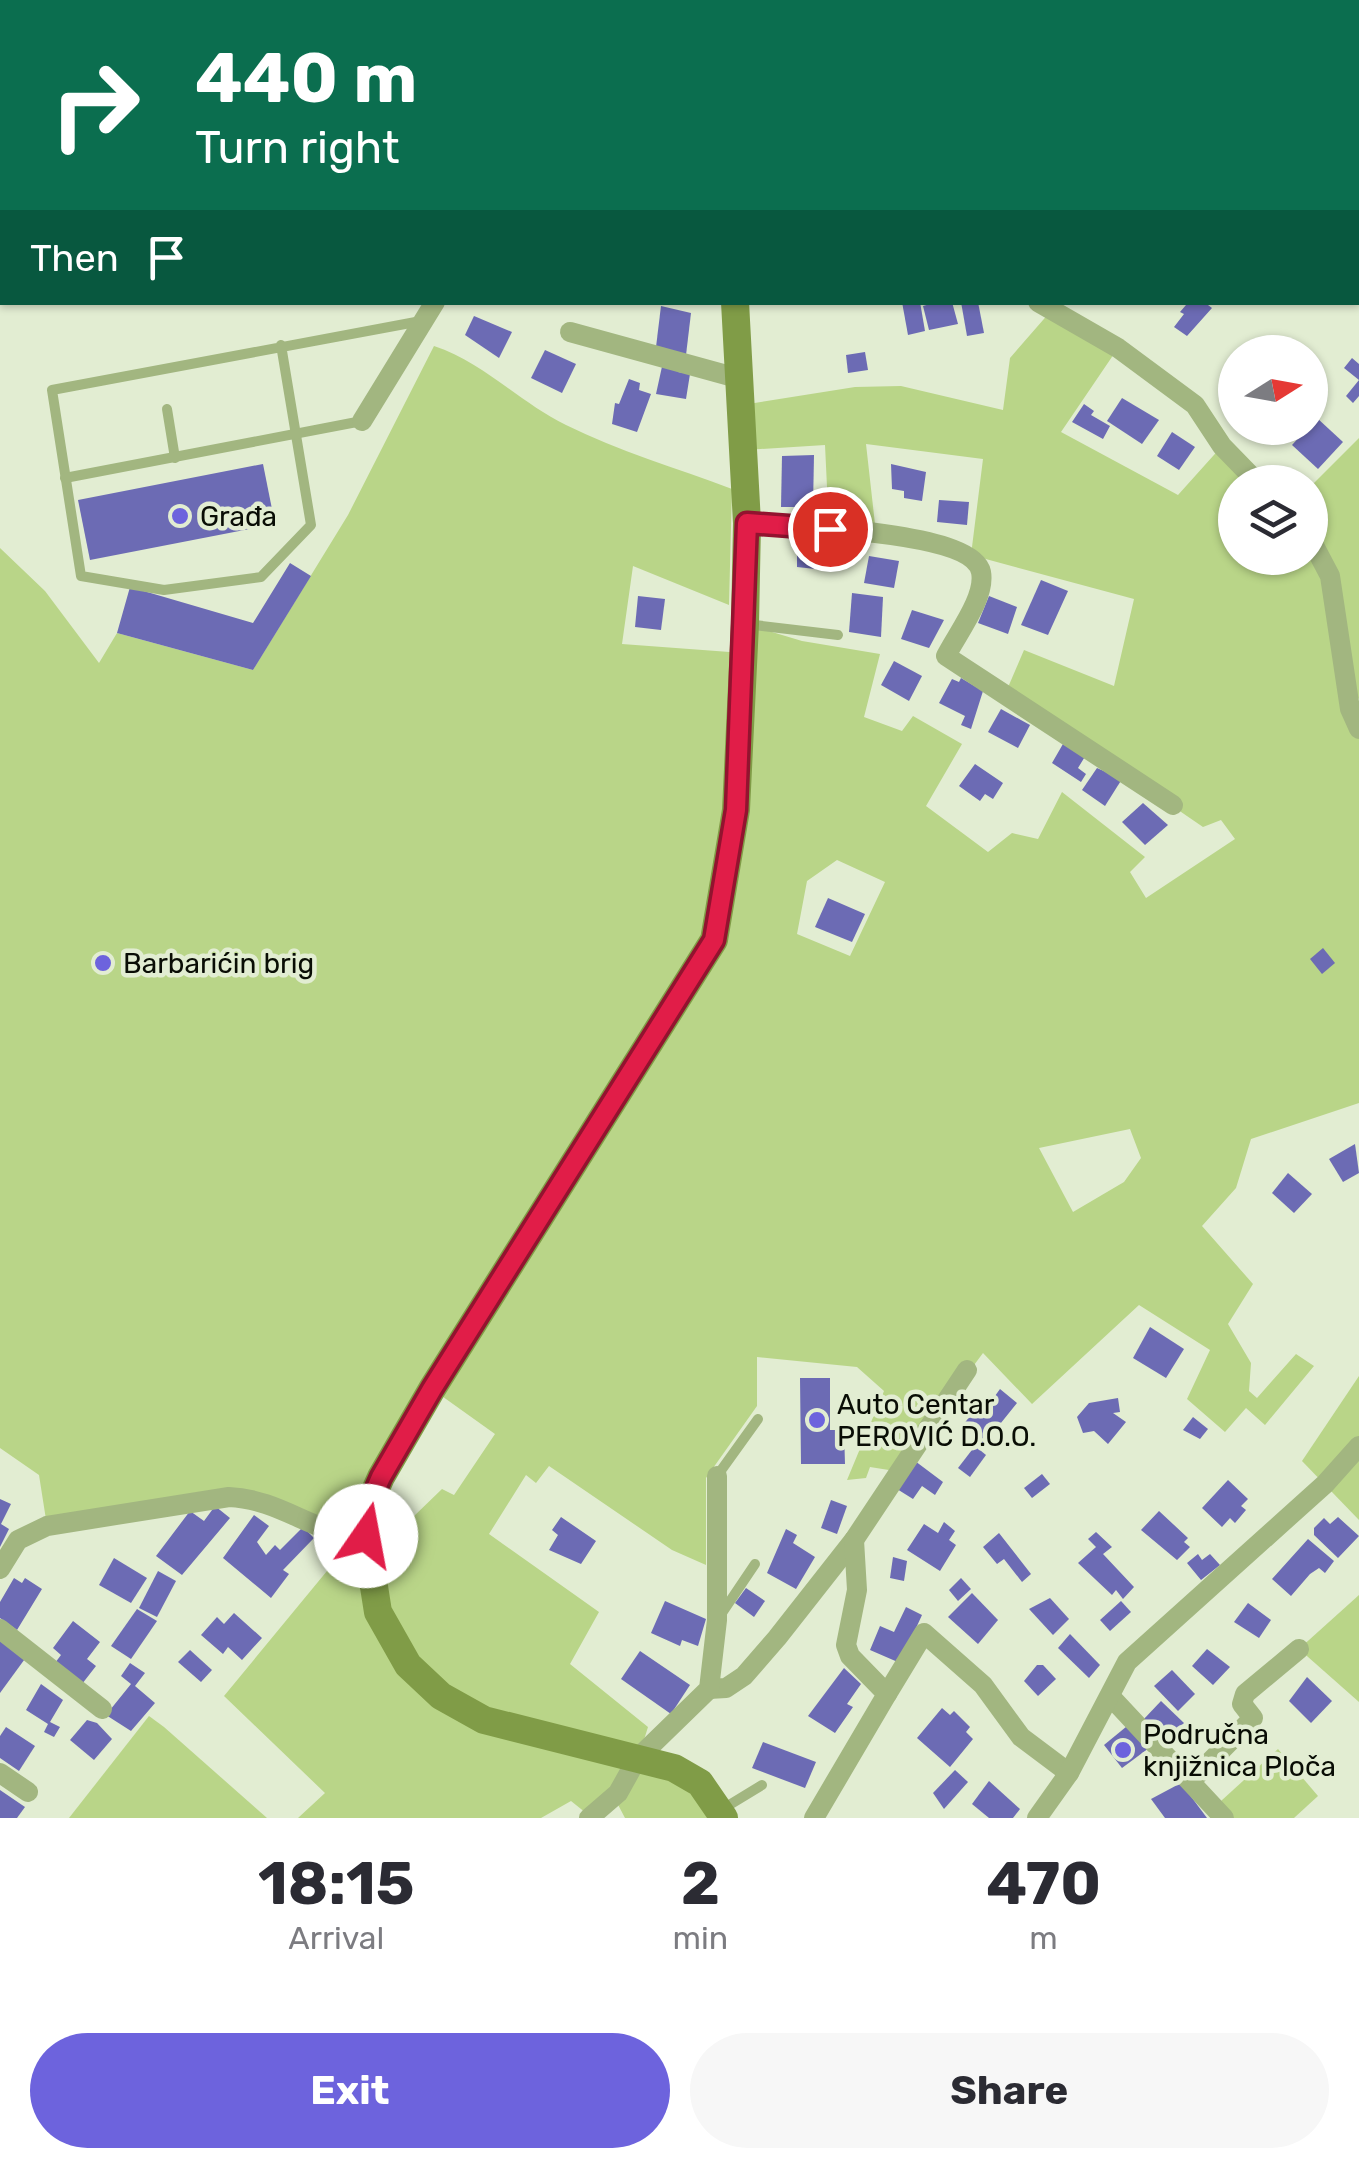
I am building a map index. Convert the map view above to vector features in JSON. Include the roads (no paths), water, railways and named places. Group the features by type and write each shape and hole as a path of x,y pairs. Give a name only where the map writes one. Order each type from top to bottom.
{"main road":[{"path":"722,1814 700,1783 674,1768 484,1720 441,1696 408,1665 378,1612 366,1536 367,1509 424,1403 714,940 736,810 745,624 747,523 735,305"}],"street":[{"path":"1043,305 1118,348 1195,406 1222,446 1240,465"},
{"path":"362,421 430,312"},
{"path":"570,332 741,379"},
{"path":"747,523 876,533 929,542 971,555 981,569 981,587 946,656 1173,805"},
{"path":"1328,572 1350,709 1359,729"},
{"path":"708,1689 726,1688 744,1676 854,1540 966,1370"},
{"path":"1037,1818 1068,1773 1127,1662 1325,1484 1359,1446"},
{"path":"589,1818 618,1793 638,1759 688,1714 708,1689 716,1620 717,1476"},
{"path":"0,1569 18,1540 47,1526 229,1497 259,1498 340,1537 366,1536"},
{"path":"854,1540 856,1590 846,1645 850,1656 887,1694"},
{"path":"0,1629 102,1709"},
{"path":"814,1818 924,1634 983,1685 1021,1737 1068,1773"},
{"path":"1192,1780 1253,1718 1242,1704 1246,1694 1300,1648"},
{"path":"1110,1696 1224,1818"},
{"path":"0,1773 28,1792"}],"lane":[{"path":"280,345 311,525 261,577 164,590 82,576 52,390 430,312"},
{"path":"167,409 175,458"},
{"path":"65,478 362,421"},
{"path":"745,624 838,635"},
{"path":"717,1476 758,1420"},
{"path":"716,1620 755,1564"},
{"path":"722,1814 762,1784"}],"place":[{"name":"Građa","path":"180,516"},
{"name":"Barbarićin brig","path":"103,963"},
{"name":"Auto Centar PEROVIĆ D.O.O.","path":"817,1420"},
{"name":"Područna knjižnica Ploča","path":"1123,1750"}]}
